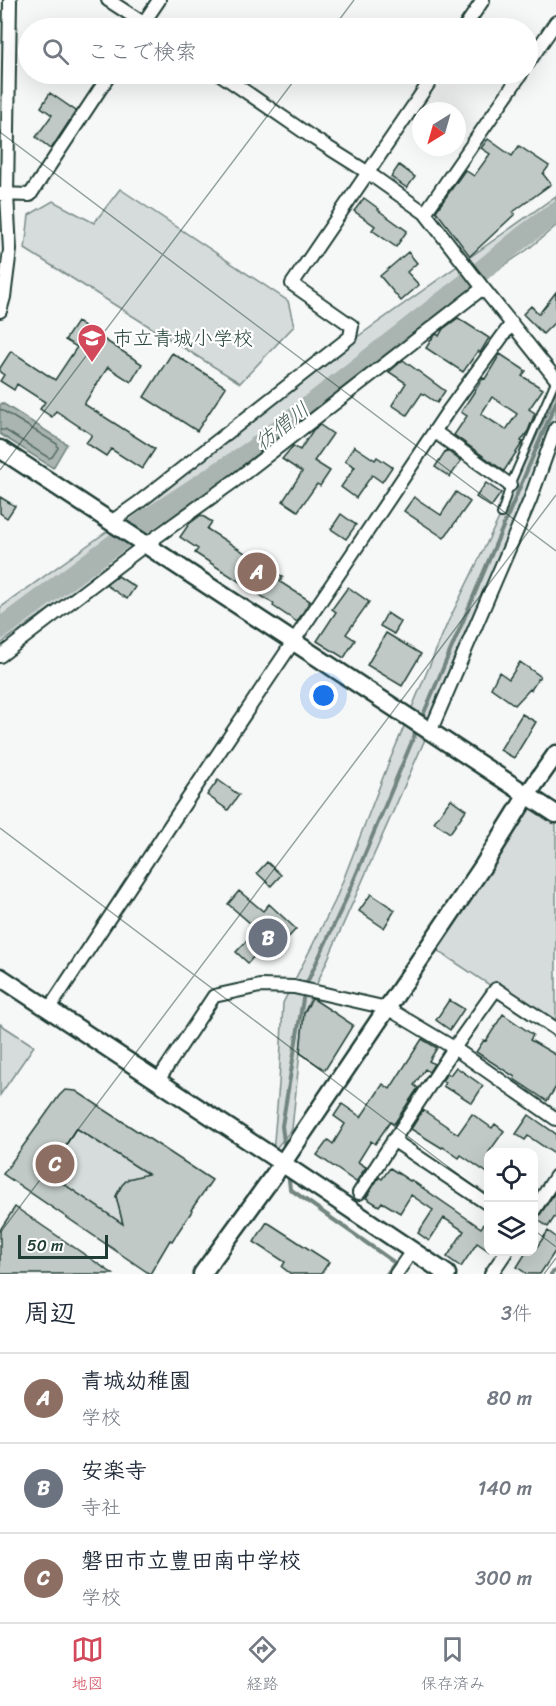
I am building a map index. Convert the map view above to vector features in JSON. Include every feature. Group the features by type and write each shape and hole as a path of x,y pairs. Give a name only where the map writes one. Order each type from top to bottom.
{"street":[{"path":"108,0 133,18"},
{"path":"150,18 159,0"},
{"path":"471,18 483,0"},
{"path":"0,312 10,250 3,194 7,2"},
{"path":"538,48 556,22"},
{"path":"3,194 30,195 103,84"},
{"path":"235,84 425,213 556,379"},
{"path":"111,522 350,337 352,326 292,284 428,84"},
{"path":"425,213 513,84"},
{"path":"0,656 145,545 237,479 483,288"},
{"path":"49,1009 293,642 512,323"},
{"path":"430,732 530,500 556,428"},
{"path":"435,432 510,484"},
{"path":"0,449 556,814"},
{"path":"202,1274 282,1164 556,754"},
{"path":"0,977 447,1274"},
{"path":"158,1082 214,996 260,986 294,987 387,1008 454,1048 556,1119"},
{"path":"358,1193 496,989 556,1029"},
{"path":"393,1140 486,1202"},
{"path":"538,1204 556,1176"},
{"path":"396,1274 412,1251"},
{"path":"491,1274 503,1256"}],"lane":[{"path":"501,514 510,484 556,379"}],"shaded area":[{"path":"120,189 288,301 294,326 240,383 25,249 29,215 53,201 94,223"},
{"path":"556,196 556,226 527,250 474,286 442,320 187,515 91,579 0,644 0,608 144,505 281,391"},
{"path":"556,389 556,435 476,624 304,1013 292,1129 273,1152 283,1003 335,901 387,767 447,624 501,514 550,408"},
{"path":"527,795 556,814 556,1029 429,945"},
{"path":"0,1024 34,1046 0,1095"},
{"path":"76,1128 155,1178 131,1179 120,1189 116,1196 123,1224 49,1174"}],"water":[{"path":"2,403 67,444 53,468 0,434 0,405"}],"building":[{"path":"50,93 76,111 51,149 36,137 52,115 41,107"},
{"path":"488,139 512,156 519,146 549,166 543,174 551,184 513,212 515,214 470,256 436,211 465,170 474,176 490,154 481,148"},
{"path":"399,165 415,177 407,188 391,177"},
{"path":"364,198 407,231 396,247 372,230 375,226 354,211"},
{"path":"408,252 417,263 407,272 419,285 401,301 380,276"},
{"path":"556,292 556,321 543,334 523,314 531,306 539,314"},
{"path":"458,318 489,338 480,353 478,351 463,372 426,348 433,337 437,334 439,336 443,329"},
{"path":"77,322 142,364 131,382 108,367 84,404 155,449 142,469 111,449 106,456 86,443 92,435 56,411 52,417 40,409 45,402 17,384 14,390 0,381 4,375 0,372 0,368 11,351 55,380 77,347 65,340"},
{"path":"172,353 226,387 197,431 144,397"},
{"path":"500,354 526,371 522,376 543,389 529,409 535,413 521,441 523,442 504,471 454,435 467,416 461,412 483,378 485,379","holes":["492,397 517,414 506,430 481,414"]},
{"path":"403,360 445,391 437,403 422,393 407,415 392,405 406,383 389,372"},
{"path":"320,425 333,434 314,461 330,471 320,486 317,484 298,511 283,501 302,472 282,459 293,446 300,450 313,430"},
{"path":"354,446 375,460 377,457 392,467 382,482 372,475 356,498 341,487 355,467 345,461"},
{"path":"446,450 461,461 450,477 435,467"},
{"path":"486,483 501,493 491,507 476,497"},
{"path":"456,492 470,502 444,538 404,511 414,497 441,515"},
{"path":"0,497 15,506 7,518 0,513"},
{"path":"341,514 356,525 346,539 331,529"},
{"path":"201,515 212,522 207,529 283,577 280,582 310,601 297,622 273,606 274,604 195,553 198,549 180,537 189,524"},
{"path":"118,576 135,587 127,599 106,585"},
{"path":"348,587 369,602 346,634 355,640 344,658 317,641 336,612 332,609"},
{"path":"387,613 401,622 394,634 380,626"},
{"path":"386,633 421,654 402,686 367,665"},
{"path":"520,662 540,676 531,690 515,705 491,688 499,672 509,679"},
{"path":"522,714 536,722 514,758 500,750"},
{"path":"218,780 239,795 228,810 207,795"},
{"path":"451,799 466,810 450,833 434,822"},
{"path":"267,862 281,875 271,886 257,873"},
{"path":"239,891 263,911 269,904 296,929 274,953 264,945 248,963 236,952 255,932 249,927 251,924 228,904"},
{"path":"371,894 395,910 384,928 359,911"},
{"path":"312,999 353,1025 325,1070 300,1053 304,1013"},
{"path":"449,1000 464,1009 450,1030 436,1020"},
{"path":"503,1014 533,1035 530,1040 556,1055 556,1087 547,1101 476,1052"},
{"path":"422,1039 437,1048 429,1061 434,1064 429,1072 425,1069 414,1085 418,1088 394,1124 390,1122 375,1144 371,1141 358,1162 366,1167 356,1182 317,1155 328,1140 333,1144 345,1124 334,1116 342,1104 361,1117 383,1084 390,1089"},
{"path":"456,1067 483,1086 472,1103 443,1086 445,1083 442,1081 447,1073 450,1075"},
{"path":"65,1090 76,1091 212,1180 172,1241 170,1240 150,1274 3,1174","holes":["76,1128 148,1174 128,1179 116,1196 123,1224 49,1174"]},
{"path":"423,1110 458,1134 472,1114 492,1128 495,1124 504,1131 492,1148 484,1148 484,1171 461,1155 459,1158 411,1129"},
{"path":"529,1115 556,1134 556,1155 528,1136 525,1140 516,1134"},
{"path":"390,1168 481,1228 484,1224 484,1248 477,1243 461,1267 447,1257 464,1231 444,1218 429,1241 418,1233 433,1210 411,1195 400,1213 382,1202 379,1206 366,1198 379,1177 382,1179"},
{"path":"556,1191 556,1215 548,1227 538,1218"},
{"path":"15,1207 113,1274 0,1274 0,1230"},
{"path":"267,1222 329,1262 321,1274 291,1274 282,1267 285,1262 254,1242"},
{"path":"548,1231 556,1237 556,1250 540,1274 527,1274 517,1267 524,1256 538,1256 538,1245"}],"waterway":[{"name":"彷僧川","path":"0,629 151,517 253,450 556,212"},
{"path":"421,720 556,402"},
{"path":"285,1150 282,1126 305,987 346,899 418,727"},
{"path":"288,1172 290,1189 395,1263 387,1274"},
{"path":"551,1274 556,1270"}],"place":[{"name":"市立青城小学校","path":"92,364"},
{"name":"青城幼稚園","path":"257,572"},
{"name":"安楽寺","path":"268,938"},
{"name":"磐田市立豊田南中学校","path":"55,1164"}]}
